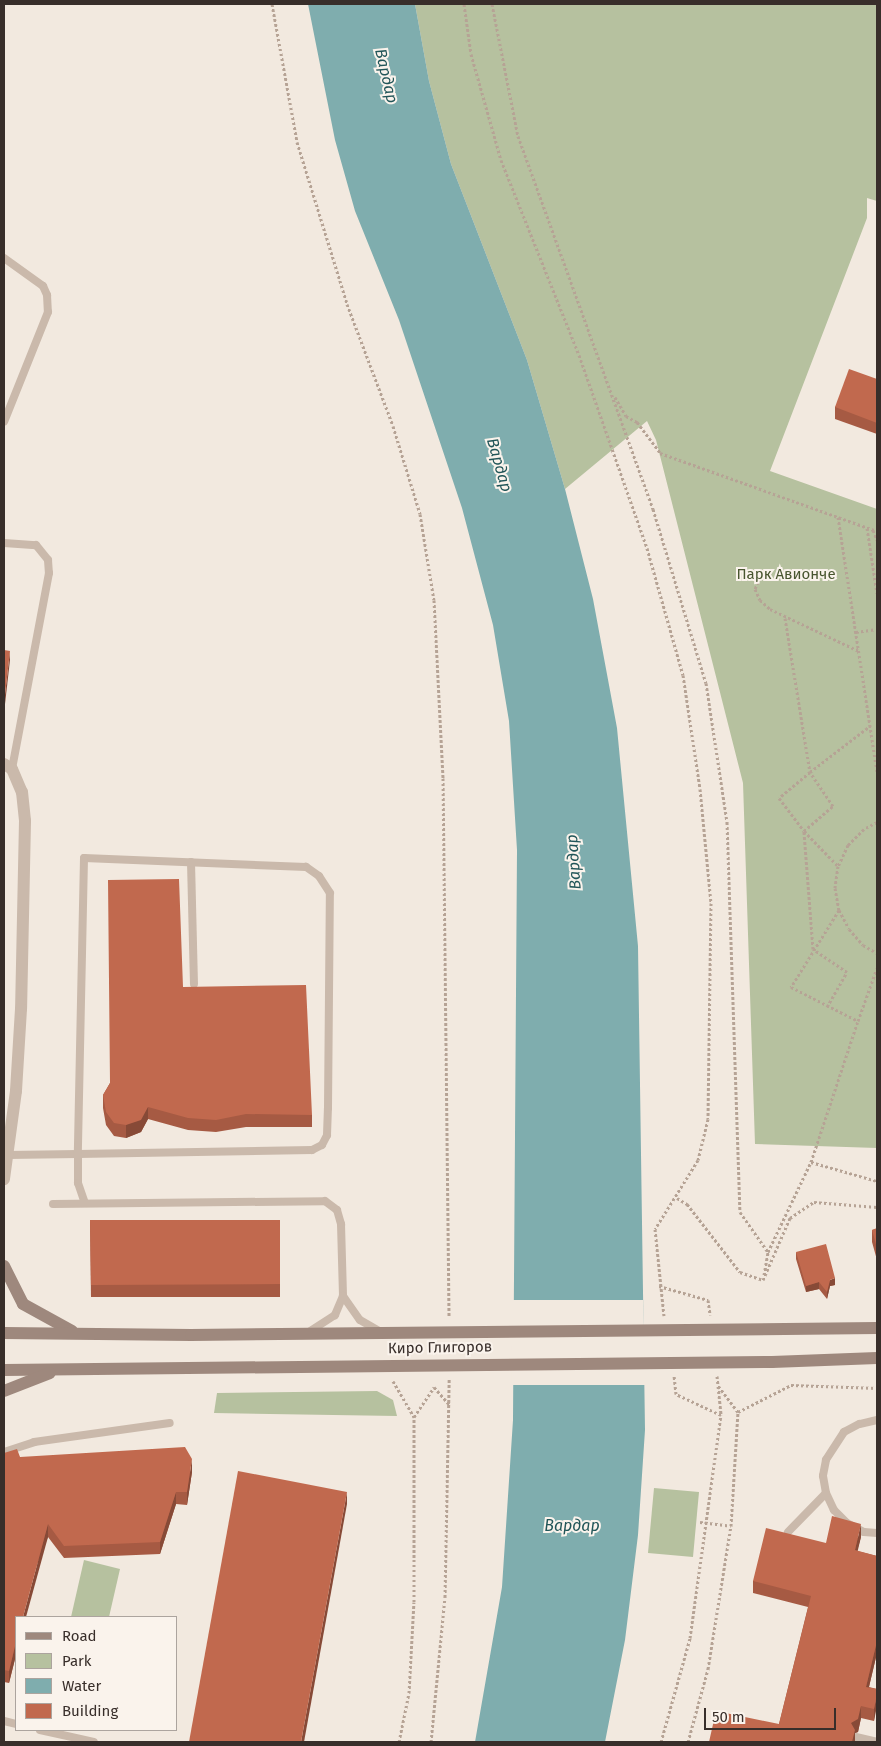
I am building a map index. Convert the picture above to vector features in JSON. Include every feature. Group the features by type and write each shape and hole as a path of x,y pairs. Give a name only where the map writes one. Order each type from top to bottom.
{"street":[{"path":"4,1179 8,1155 21,1008 25,821 22,792 8,767"},
{"path":"4,1266 23,1304 38,1316 76,1333"},
{"name":"Киро Глигоров","path":"4,1333 306,1334 877,1328"},
{"name":"Киро Глигоров","path":"4,1370 71,1367 772,1362 875,1358"},
{"path":"4,1391 71,1367"}],"lane":[{"path":"4,258 43,286 47,295 48,312 4,422"},
{"path":"4,543 36,545 48,560 49,573 8,767"},
{"path":"8,1155 78,1154 312,1150 322,1145 326,1135 330,894 319,876 306,867 84,858 78,1154 78,1183 85,1203"},
{"path":"191,862 194,984"},
{"path":"53,1204 325,1201 337,1210 340,1224 343,1296 335,1315 306,1334"},
{"path":"343,1296 360,1320 383,1333"},
{"path":"877,1420 859,1424 833,1445 823,1476 826,1493 834,1510 847,1523 864,1532 877,1533"},
{"path":"4,1452 34,1442 170,1423"},
{"path":"788,1532 826,1493"},
{"path":"44,1731 94,1742"},
{"path":"856,1737 877,1742"}],"path":[{"path":"272,4 297,142 347,304 394,426 420,514 434,600 442,778 449,1325"},
{"path":"464,4 471,54 501,160 588,382 647,548 683,675 700,789 710,904 708,1119 698,1160 677,1198 665,1210 655,1229 666,1326"},
{"path":"492,4 518,136 653,509 706,683 727,822 740,1212 768,1252"},
{"path":"610,390 626,416 637,422 660,453 875,530 877,540"},
{"path":"838,517 877,772"},
{"path":"867,527 877,593"},
{"path":"760,577 755,589 760,600 785,618 859,651"},
{"path":"785,618 810,772 833,806 804,831"},
{"path":"856,632 877,629"},
{"path":"838,866 804,831 779,798 870,726"},
{"path":"877,822 864,828 848,845 838,866 835,888 839,910 848,929 863,945 877,953"},
{"path":"804,831 813,949"},
{"path":"839,910 790,987 858,1021"},
{"path":"813,949 847,972 827,1007"},
{"path":"763,1280 768,1252 811,1162 877,968"},
{"path":"811,1162 877,1181"},
{"path":"677,1198 687,1204 740,1272 763,1280"},
{"path":"763,1280 790,1218 814,1202 877,1207"},
{"path":"384,1365 414,1417 414,1602 409,1693 399,1742"},
{"path":"431,1742 445,1597 450,1404 449,1374"},
{"path":"661,1742 690,1638 721,1415 676,1394 673,1375"},
{"path":"688,1742 708,1669 731,1526 738,1412 718,1385"},
{"path":"738,1412 791,1385 877,1388"},
{"path":"414,1417 434,1387 450,1404"},
{"path":"700,1522 731,1526"}],"green space":[{"name":"Парк Авионче","path":"415,4 877,4 877,201 867,198 867,218 770,471 877,509 877,1148 755,1144 743,783 656,440 647,421 565,489 527,360 451,164 429,81"},
{"path":"377,1391 393,1400 397,1416 214,1413 217,1393"},
{"path":"654,1488 699,1492 693,1557 648,1553"},
{"path":"84,1560 120,1569 109,1616 71,1616"}],"water":[{"name":"Вардар","path":"308,4 415,4 429,81 451,164 527,360 565,489 593,599 617,728 638,946 645,1430 638,1535 625,1640 605,1742 475,1742 502,1587 513,1420 517,850 509,721 493,625 462,508 399,320 355,211 335,140"}],"pier":[{"path":"512,1300 643,1300 646,1385 511,1385"}],"building":[{"path":"849,369 877,379 877,423 835,407"},
{"path":"4,650 10,651 4,703"},
{"path":"179,879 183,987 306,985 312,1115 246,1114 216,1120 188,1118 148,1107 141,1120 126,1125 114,1123 106,1112 103,1095 110,1083 108,880"},
{"path":"90,1220 280,1220 280,1284 91,1285"},
{"path":"877,1228 877,1248 872,1230"},
{"path":"826,1244 835,1278 830,1280 827,1292 819,1282 806,1286 796,1252"},
{"path":"185,1447 192,1459 187,1492 176,1492 160,1542 64,1546 48,1524 23,1616 15,1616 15,1646 9,1671 4,1670 4,1453 17,1449 20,1457"},
{"path":"238,1471 347,1492 301,1742 189,1742"},
{"path":"832,1516 861,1524 855,1550 877,1556 877,1641 866,1687 877,1689 874,1709 861,1706 858,1719 851,1723 855,1730 852,1742 709,1742 716,1711 779,1724 811,1596 753,1581 766,1528 826,1543"}]}
